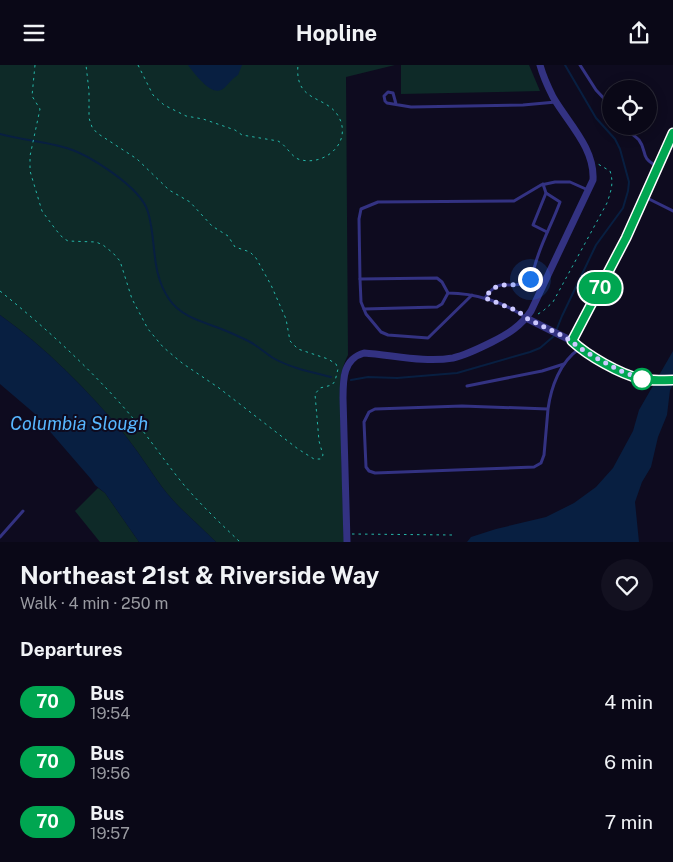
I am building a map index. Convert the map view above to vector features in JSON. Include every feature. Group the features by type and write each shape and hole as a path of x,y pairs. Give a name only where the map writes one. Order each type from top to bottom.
{"street":[{"path":"347,538 343,381 350,360 364,353 429,359 452,358 470,352 506,335 520,325 531,311 593,180 593,164 585,146 546,83 540,65"},
{"path":"569,339 617,255 673,133"},
{"path":"526,318 569,339 580,348 623,372 638,378 673,380"}],"lane":[{"path":"580,65 596,91 602,97"},
{"path":"396,104 393,93 388,93 384,96 387,103 411,107 523,105 557,102"},
{"path":"631,135 641,143 646,158 658,166"},
{"path":"472,295 428,338 388,335 381,332 372,322 361,302 359,219 361,209 378,202 514,201 544,184 555,182 570,182 588,190"},
{"path":"544,184 546,193 533,225 547,232"},
{"path":"485,298 491,289 498,285 525,283 530,279 539,251 560,203 546,193"},
{"path":"645,196 673,211"},
{"path":"360,279 437,278 442,282 448,293"},
{"path":"448,293 485,298 518,311 526,318"},
{"path":"364,309 436,307 442,304 448,293"},
{"path":"548,409 462,407 375,409 369,412 364,421 366,467 369,471 375,473 534,467 541,463 544,455 550,392 568,358 580,348"},
{"path":"467,386 542,371 564,364"},
{"path":"0,537 23,511"}],"path":[{"path":"35,65 32,96 40,109 30,156 30,171 42,211 50,223 68,241 96,243 103,245 113,253 120,261 132,299 148,329 163,347 298,449 314,459 321,459 323,455 319,441 315,394 320,388 332,385 335,381 338,369 336,364 328,359 307,353 293,346 288,336 286,319 271,285 256,258 250,252 235,247 228,236 212,226 190,202 169,190 137,159 106,140 92,127 89,118 89,91 86,65"},
{"path":"138,65 154,95 164,105 186,116 203,119 242,135 278,141 295,157 306,161 315,161 328,156 336,148 342,133 341,123 330,106 320,102 302,89 297,75 298,65"},
{"path":"538,314 552,302 607,203 612,188 610,171 602,165 593,164"},
{"path":"0,291 36,320 117,400 149,437 184,484 212,516 240,542"},
{"path":"347,538 454,535"}],"green space":[{"path":"0,65 395,65 346,77 348,355 342,371 340,397 344,542 216,542 162,487 134,447 96,401 34,341 0,315"},
{"path":"401,65 529,65 540,91 401,94"},
{"path":"98,488 105,493 139,542 100,542 75,511"}],"water":[{"path":"188,65 242,65 238,75 223,89 217,91 207,86"},
{"name":"Columbia Slough","path":"0,315 34,341 96,401 134,447 162,487 216,542 139,542 105,493 95,485 34,413 0,384"},
{"path":"673,351 673,385 670,390 667,415 658,437 651,467 642,482 635,502 639,542 467,542 471,537 496,529 546,517 574,503 596,487 613,468 633,431 639,410"}],"waterway":[{"path":"556,331 596,245 623,208 629,182 620,149 615,139 596,118 565,65"},
{"path":"0,134 73,150 112,172 135,192 148,212 159,278 169,299 182,312 246,340 273,358 301,369 331,377"},
{"path":"351,380 368,377 397,378 457,373 530,352 540,348 554,336"}],"bus line":[{"name":"70","path":"673,133 626,238 572,341 598,359 630,375 650,380 673,380"}],"route":[{"path":"530,279 525,283 516,285 498,285 491,289 485,298 518,311 526,318 572,341 598,359 642,379"}]}
